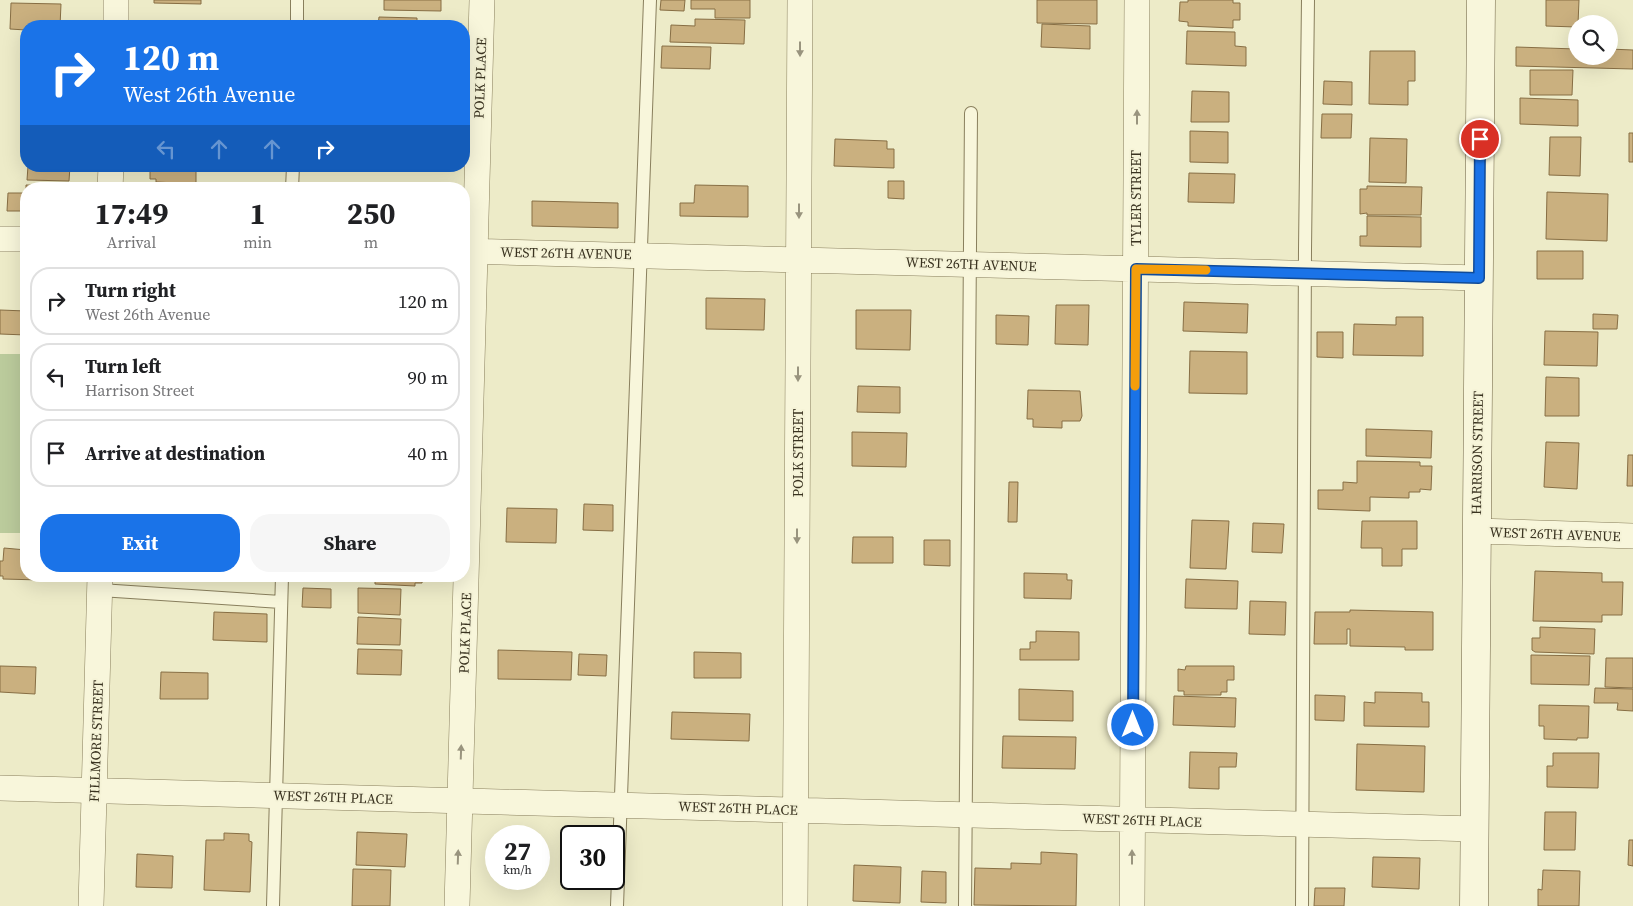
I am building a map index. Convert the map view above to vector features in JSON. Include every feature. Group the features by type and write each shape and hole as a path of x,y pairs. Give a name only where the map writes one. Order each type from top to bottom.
{"street":[{"path":"116,0 116,20"},
{"name":"POLK PLACE","path":"470,251 482,0"},
{"name":"POLK STREET","path":"795,906 800,0"},
{"name":"TYLER STREET","path":"1132,906 1137,0"},
{"name":"HARRISON STREET","path":"1474,906 1481,0"},
{"path":"0,239 20,239"},
{"name":"WEST 26TH AVENUE","path":"470,251 1479,278"},
{"name":"WEST 26TH AVENUE","path":"1476,531 1633,536"},
{"name":"POLK PLACE","path":"457,906 464,582"},
{"name":"FILLMORE STREET","path":"91,906 100,583"},
{"name":"WEST 26TH PLACE","path":"0,788 1475,829"}],"lane":[{"path":"297,0 297,20"},
{"path":"617,906 650,0"},
{"path":"1302,906 1308,0"},
{"path":"965,906 971,113"},
{"path":"273,906 282,582"},
{"path":"100,583 281,602"}],"green space":[{"path":"0,354 20,354 20,533 0,533"}],"building":[{"path":"154,0 201,0 201,4 154,3"},
{"path":"384,0 441,0 441,11 384,10"},
{"path":"661,0 685,0 684,11 660,10"},
{"path":"691,0 750,0 750,18 715,18 715,9 691,9"},
{"path":"1037,0 1097,0 1097,24 1037,23"},
{"path":"1188,0 1233,0 1233,3 1240,3 1240,20 1233,20 1233,28 1188,26 1188,22 1179,21 1180,2 1188,2"},
{"path":"1546,0 1579,0 1578,15 1568,15 1568,27 1546,26"},
{"path":"11,3 61,4 60,20 20,20 20,30 10,29"},
{"path":"379,17 417,18 417,20 379,20"},
{"path":"695,19 745,20 744,44 670,42 671,25 695,26"},
{"path":"1042,24 1090,26 1090,49 1041,47"},
{"path":"1187,31 1235,32 1235,46 1246,47 1246,66 1186,64"},
{"path":"662,46 711,47 710,69 661,68"},
{"path":"1516,47 1568,49 1568,65 1618,65 1618,49 1633,50 1633,69 1516,66"},
{"path":"1370,51 1415,51 1415,81 1408,81 1408,105 1369,104"},
{"path":"1530,70 1573,70 1572,95 1530,95"},
{"path":"1324,81 1352,82 1352,105 1323,104"},
{"path":"1192,91 1229,92 1229,122 1191,122"},
{"path":"1520,98 1578,100 1578,126 1520,124"},
{"path":"1322,114 1352,114 1351,138 1321,138"},
{"path":"1190,131 1228,132 1228,163 1190,162"},
{"path":"1629,133 1633,133 1633,162 1629,162"},
{"path":"1550,137 1581,137 1580,176 1549,175"},
{"path":"1370,138 1407,139 1406,183 1369,182"},
{"path":"835,139 887,141 887,149 894,149 894,168 834,166"},
{"path":"28,172 70,172 69,181 27,180"},
{"path":"150,172 196,172 196,182 156,182 156,179 150,179"},
{"path":"1189,173 1235,174 1234,203 1188,202"},
{"path":"888,181 904,181 904,199 888,198"},
{"path":"695,185 748,186 748,217 680,216 680,203 694,203"},
{"path":"1367,186 1422,187 1421,215 1360,214 1360,189 1367,189"},
{"path":"1547,192 1608,194 1607,241 1546,239"},
{"path":"8,193 20,193 20,211 7,211"},
{"path":"532,201 618,203 618,228 532,226"},
{"path":"1367,216 1421,217 1421,247 1360,246 1360,236 1367,236"},
{"path":"1537,251 1583,251 1583,279 1537,279"},
{"path":"706,298 765,299 764,330 706,329"},
{"path":"1184,302 1248,304 1247,333 1183,331"},
{"path":"1056,305 1089,305 1088,345 1055,344"},
{"path":"0,310 20,311 20,335 0,334"},
{"path":"856,310 911,310 910,350 856,349"},
{"path":"1593,314 1618,315 1617,329 1593,329"},
{"path":"996,315 1029,316 1028,345 996,344"},
{"path":"1396,317 1423,317 1423,356 1353,355 1354,324 1396,325"},
{"path":"1545,331 1598,332 1597,366 1544,365"},
{"path":"1317,332 1343,332 1343,358 1317,357"},
{"path":"1190,351 1247,352 1247,394 1189,393"},
{"path":"1546,377 1579,378 1579,416 1545,416"},
{"path":"858,386 900,387 900,413 857,412"},
{"path":"1028,390 1080,391 1082,416 1080,421 1062,421 1062,428 1033,427 1033,419 1027,419"},
{"path":"1366,429 1432,431 1431,458 1366,456"},
{"path":"852,432 907,433 906,467 852,466"},
{"path":"1546,442 1579,443 1577,489 1544,487"},
{"path":"1628,455 1633,455 1633,486 1627,486"},
{"path":"1357,461 1420,462 1420,466 1432,466 1431,490 1420,489 1420,492 1409,492 1409,498 1370,497 1370,511 1318,509 1318,490 1343,490 1343,482 1357,483"},
{"path":"1009,482 1018,482 1017,522 1008,522"},
{"path":"584,504 613,505 613,531 583,530"},
{"path":"507,508 557,509 556,543 506,542"},
{"path":"1192,520 1229,521 1226,569 1190,568"},
{"path":"1362,521 1417,521 1417,549 1402,549 1402,566 1382,566 1382,548 1361,548"},
{"path":"1253,523 1284,524 1282,553 1252,552"},
{"path":"853,537 893,537 893,563 852,563"},
{"path":"924,540 950,540 950,566 924,565"},
{"path":"4,548 20,549 20,579 3,579 3,576 0,576 0,561 3,561"},
{"path":"1535,571 1602,573 1602,582 1623,582 1622,615 1602,615 1602,622 1533,621"},
{"path":"1024,573 1067,574 1067,580 1072,580 1071,599 1024,598"},
{"path":"1186,579 1238,581 1237,609 1185,608"},
{"path":"375,582 422,582 415,583 415,586 375,584"},
{"path":"303,588 331,589 331,608 302,607"},
{"path":"358,588 401,589 400,615 358,613"},
{"path":"1250,601 1286,602 1285,635 1249,634"},
{"path":"1350,610 1433,612 1433,650 1405,650 1405,647 1350,646 1350,629 1347,629 1347,644 1314,644 1315,612 1350,612"},
{"path":"214,612 267,614 267,642 213,640"},
{"path":"358,617 401,619 400,645 357,644"},
{"path":"1540,627 1595,629 1594,654 1535,652 1532,650 1532,638 1540,638"},
{"path":"1036,631 1079,632 1079,660 1020,660 1020,649 1030,649 1030,642 1036,642"},
{"path":"358,649 402,650 401,675 357,674"},
{"path":"498,650 572,652 571,680 498,679"},
{"path":"694,652 741,653 741,678 694,678"},
{"path":"579,654 607,655 606,676 578,675"},
{"path":"1531,655 1590,656 1589,685 1531,684"},
{"path":"1606,658 1633,658 1633,688 1605,687"},
{"path":"0,666 36,667 35,694 0,692"},
{"path":"1186,666 1234,666 1234,680 1227,680 1227,692 1221,692 1221,695 1184,695 1184,691 1178,691 1178,669 1185,670"},
{"path":"161,672 208,673 208,699 160,699"},
{"path":"1595,688 1633,689 1633,711 1617,710 1618,703 1594,703"},
{"path":"1019,689 1073,691 1073,721 1019,720"},
{"path":"1375,692 1422,693 1422,702 1429,702 1429,727 1364,726 1364,702 1375,703"},
{"path":"1315,695 1345,696 1344,721 1315,720"},
{"path":"1174,696 1236,698 1235,727 1173,725"},
{"path":"1539,705 1589,706 1588,738 1577,738 1577,740 1544,739 1544,726 1539,726"},
{"path":"672,712 750,714 749,741 671,739"},
{"path":"1003,736 1076,737 1075,769 1002,768"},
{"path":"1357,744 1425,746 1424,792 1356,790"},
{"path":"1190,752 1237,753 1236,767 1219,767 1219,789 1189,788"},
{"path":"1553,753 1599,753 1598,788 1547,787 1547,766 1553,766"},
{"path":"1545,812 1576,812 1575,850 1544,850"},
{"path":"357,832 407,834 405,867 356,865"},
{"path":"224,833 249,834 249,841 252,842 250,892 204,890 206,840 224,840"},
{"path":"1629,840 1633,840 1633,866 1628,865"},
{"path":"1041,852 1077,854 1076,906 974,905 975,868 1011,869 1011,863 1041,864"},
{"path":"137,854 173,856 172,888 136,887"},
{"path":"1373,857 1420,858 1419,889 1372,887"},
{"path":"854,865 901,867 900,903 853,901"},
{"path":"353,869 391,870 390,906 352,906"},
{"path":"1543,870 1580,871 1579,906 1538,906 1538,889 1542,890"},
{"path":"922,871 946,872 946,903 921,902"},
{"path":"1315,888 1345,888 1344,906 1314,906"}],"slow traffic":[{"path":"1135,386 1136,269 1206,270"}],"route":[{"path":"1133,725 1136,269 1479,278 1480,139"}]}
